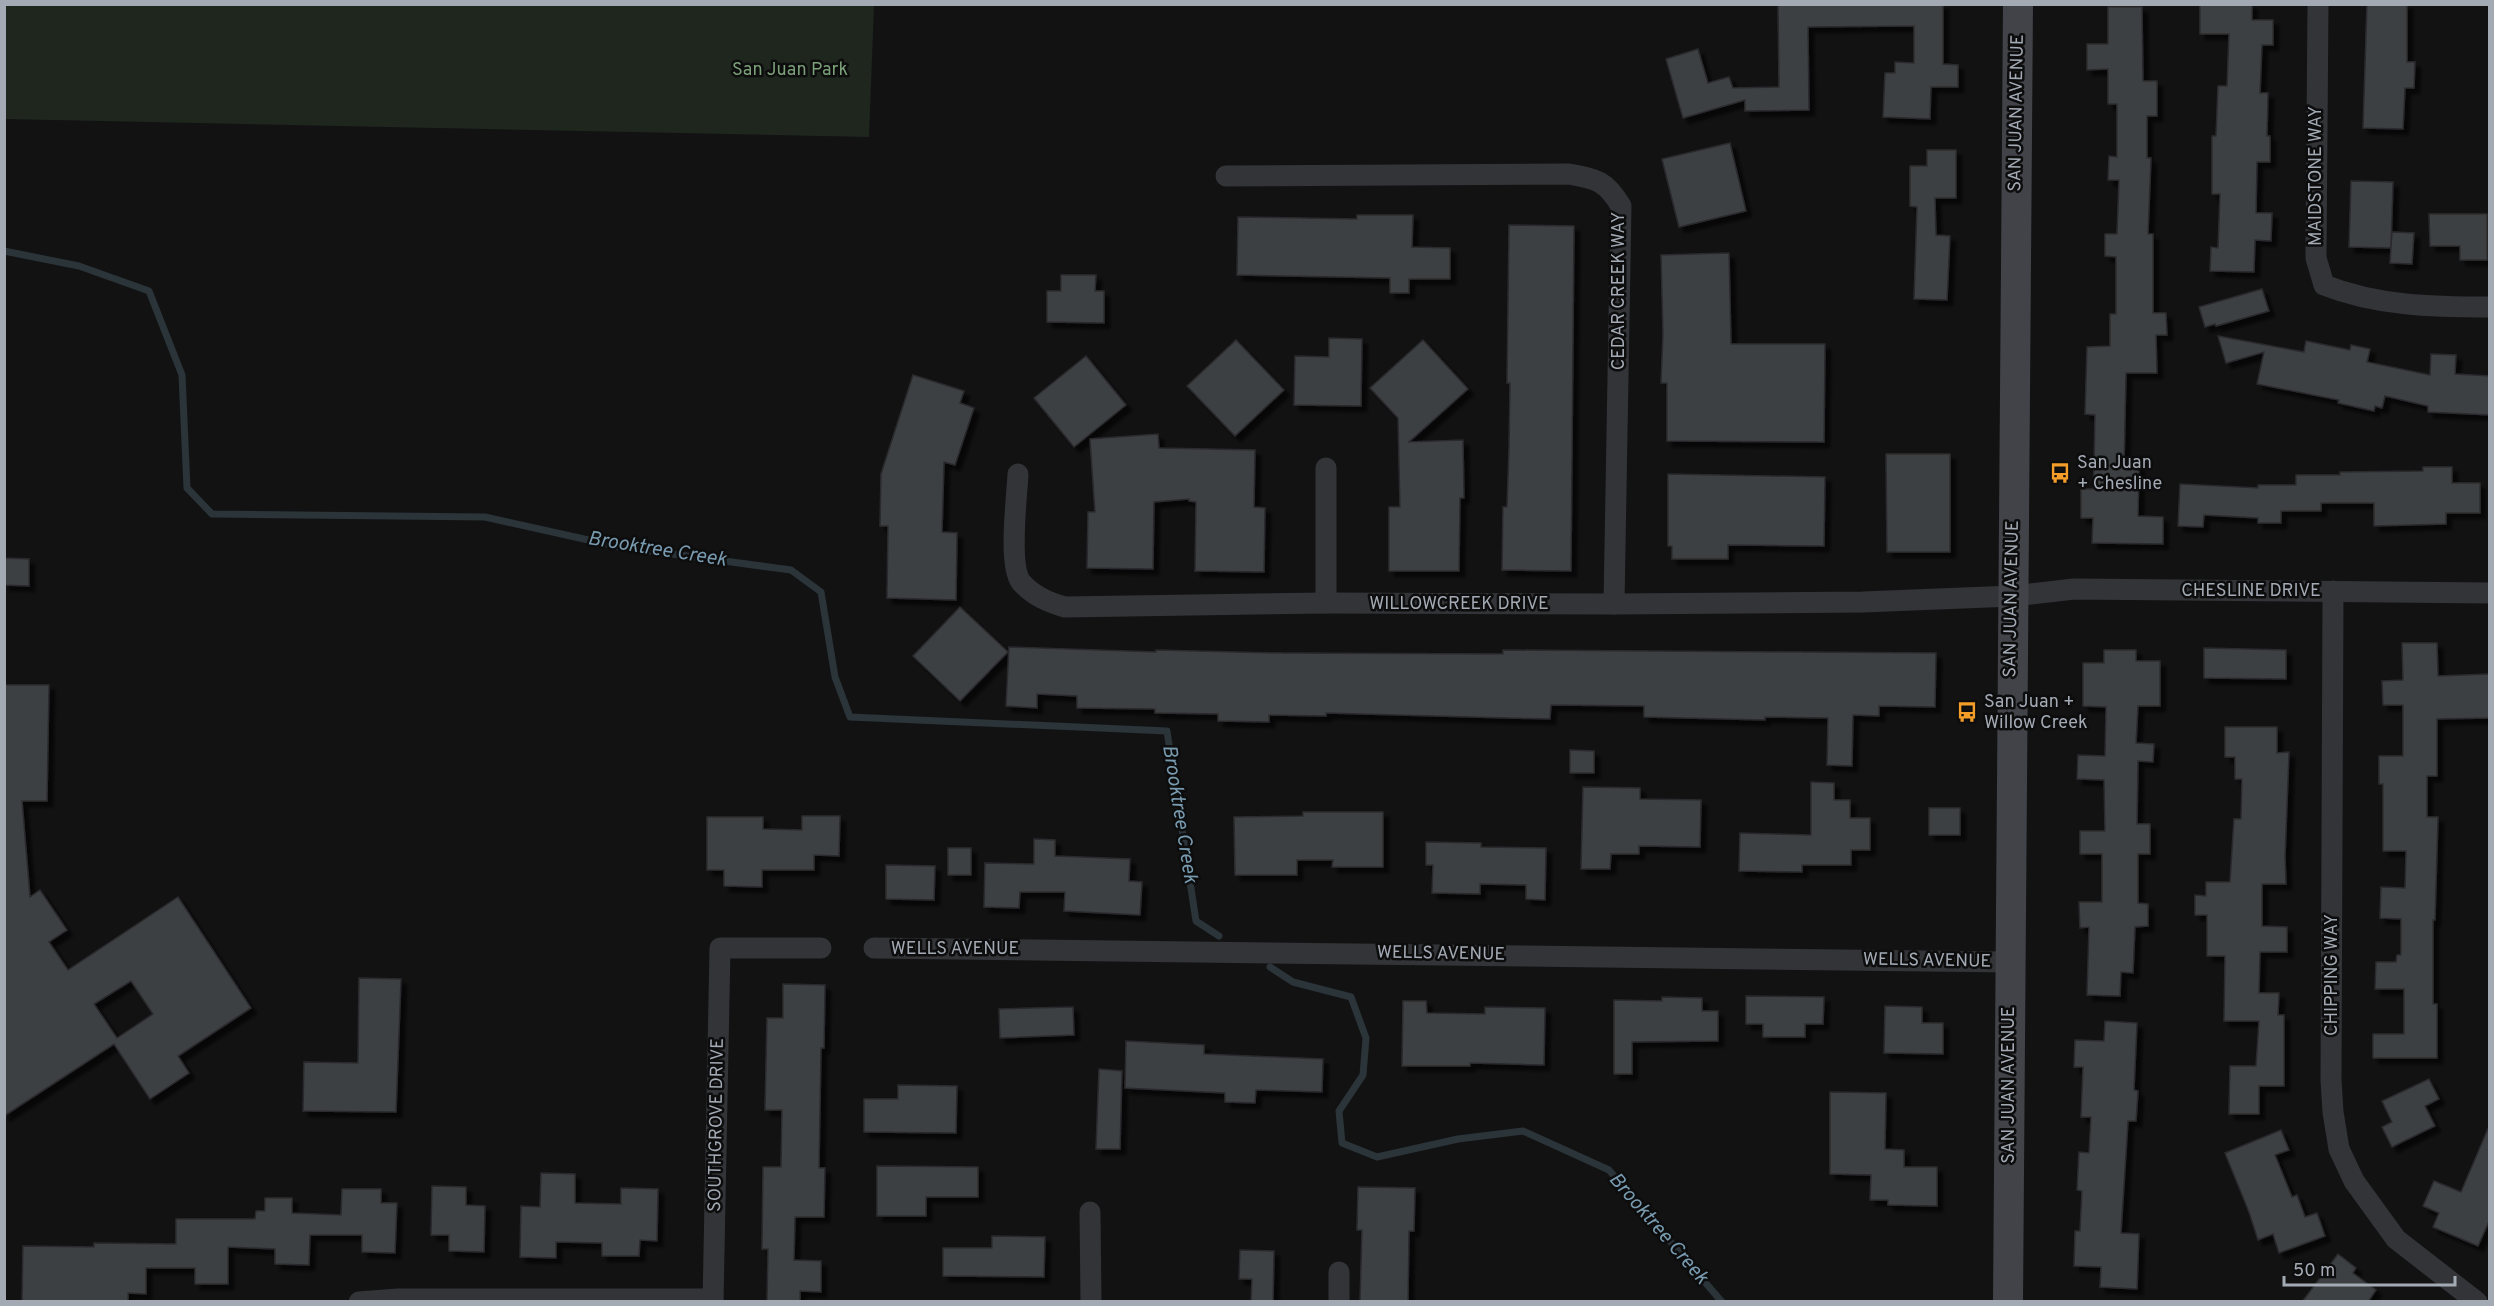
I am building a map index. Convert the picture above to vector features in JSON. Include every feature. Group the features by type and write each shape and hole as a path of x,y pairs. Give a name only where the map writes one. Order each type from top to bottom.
{"main road":[{"name":"SAN JUAN AVENUE","path":"2008,1302 2018,4"}],"street":[{"name":"MAIDSTONE WAY","path":"2318,4 2316,258 2324,285 2349,295 2378,301 2439,307 2490,307"},
{"name":"CEDAR CREEK WAY","path":"1226,176 1569,174 1596,178 1611,189 1621,206 1614,604"},
{"path":"1326,468 1326,603"},
{"name":"WILLOWCREEK DRIVE","path":"1018,474 1014,557 1020,581 1048,603 1065,607 1326,603 1863,602 2013,596"},
{"name":"CHESLINE DRIVE","path":"2013,596 2074,589 2490,593"},
{"name":"CHIPPING WAY","path":"2333,591 2331,1080 2339,1149 2354,1181 2396,1239 2477,1302"},
{"name":"SOUTHGROVE DRIVE","path":"713,1300 720,948 821,948"},
{"name":"WELLS AVENUE","path":"874,948 2009,962"},
{"path":"1090,1212 1090,1302"},
{"path":"1339,1272 1339,1302"},
{"path":"359,1302 713,1300"}],"green space":[{"name":"San Juan Park","path":"5,4 874,5 869,137 5,119"}],"building":[{"path":"1778,4 1943,4 1943,64 1958,65 1958,87 1931,87 1930,119 1883,117 1885,73 1895,73 1895,62 1914,63 1914,26 1808,27 1809,110 1745,111 1745,100 1683,118 1666,59 1698,49 1708,83 1729,77 1733,88 1779,87"},
{"path":"2200,4 2252,4 2252,20 2273,20 2273,45 2262,45 2260,93 2268,93 2267,136 2270,136 2270,162 2257,162 2256,213 2272,213 2271,241 2255,240 2254,272 2210,271 2211,247 2218,248 2220,194 2212,194 2212,136 2216,136 2218,86 2227,86 2229,34 2200,34"},
{"path":"2367,4 2407,4 2407,62 2415,62 2414,88 2405,88 2403,129 2363,128"},
{"path":"2108,7 2142,7 2143,81 2157,81 2157,116 2147,116 2147,158 2151,158 2148,234 2153,234 2153,313 2166,313 2167,335 2156,335 2157,373 2126,373 2124,466 2139,466 2138,516 2163,517 2163,544 2092,543 2093,518 2081,518 2081,489 2093,489 2094,465 2095,415 2085,414 2087,347 2110,346 2110,314 2116,314 2116,257 2105,256 2105,234 2117,234 2119,180 2108,180 2109,156 2117,157 2117,104 2108,104 2108,69 2087,70 2087,44 2108,44"},
{"path":"1730,143 1746,211 1679,227 1662,159"},
{"path":"1927,150 1956,150 1956,198 1935,198 1936,235 1950,236 1947,300 1914,299 1917,207 1910,206 1910,166 1927,166"},
{"path":"2351,181 2393,182 2391,248 2349,247"},
{"path":"2429,214 2487,214 2487,260 2460,260 2460,246 2430,246"},
{"path":"1357,215 1413,215 1412,247 1450,248 1450,279 1409,279 1409,293 1390,293 1390,278 1237,275 1238,217 1357,219"},
{"path":"1509,225 1574,226 1571,571 1502,570 1503,507 1507,507 1509,449 1510,383 1507,383"},
{"path":"2392,232 2414,233 2412,264 2390,263"},
{"path":"1729,253 1731,344 1825,344 1824,442 1667,441 1667,383 1661,383 1663,334 1661,255"},
{"path":"1061,275 1096,275 1095,291 1104,291 1104,323 1047,322 1047,291 1061,291"},
{"path":"2262,289 2269,311 2205,327 2199,307"},
{"path":"2218,336 2304,352 2306,341 2350,350 2351,345 2370,349 2367,362 2430,375 2431,354 2456,355 2455,374 2490,376 2490,415 2428,412 2428,406 2385,396 2382,408 2375,406 2374,411 2338,403 2339,400 2257,384 2264,352 2226,363"},
{"path":"1329,338 1362,339 1361,406 1294,405 1295,356 1329,357"},
{"path":"1236,340 1284,390 1235,436 1187,386"},
{"path":"1423,340 1468,389 1409,442 1463,440 1464,498 1460,498 1459,571 1389,571 1389,507 1400,507 1398,418 1370,388"},
{"path":"1086,356 1126,405 1074,447 1034,398"},
{"path":"913,375 964,391 960,403 974,408 955,465 944,462 942,532 957,533 956,600 887,598 888,526 880,526 881,474"},
{"path":"1158,434 1159,448 1255,450 1254,507 1265,508 1264,572 1195,571 1196,502 1189,501 1189,499 1154,502 1153,569 1087,568 1088,512 1095,512 1090,439"},
{"path":"1886,454 1950,454 1950,552 1887,552"},
{"path":"2423,467 2452,467 2452,483 2480,483 2480,513 2446,513 2446,524 2374,526 2374,503 2321,503 2321,511 2281,511 2281,523 2258,523 2258,518 2204,515 2203,527 2178,526 2180,484 2258,488 2258,485 2296,485 2296,475 2423,471"},
{"path":"1668,474 1825,477 1824,546 1728,545 1728,559 1672,559 1672,546 1668,546"},
{"path":"4,558 29,559 29,586 4,585"},
{"path":"960,607 1008,652 960,701 913,656"},
{"path":"2402,643 2437,643 2438,676 2490,674 2490,718 2437,719 2437,776 2427,776 2427,817 2438,817 2435,920 2433,920 2433,1004 2437,1004 2437,1058 2373,1058 2373,1034 2404,1034 2404,989 2375,989 2376,962 2396,962 2397,955 2401,955 2401,919 2380,918 2381,887 2405,888 2406,851 2383,851 2383,784 2379,784 2379,756 2403,756 2403,705 2383,705 2382,681 2403,680"},
{"path":"1009,647 1276,653 1503,654 1503,650 1936,653 1935,707 1879,706 1879,716 1853,715 1852,766 1827,765 1828,718 1765,717 1765,720 1644,717 1644,706 1551,705 1550,719 1326,713 1326,716 1269,715 1269,722 1218,721 1218,714 1155,713 1155,709 1077,708 1077,696 1037,694 1037,708 1006,706"},
{"path":"2204,648 2286,650 2286,679 2204,678"},
{"path":"2104,650 2136,650 2136,661 2160,661 2160,706 2138,706 2136,743 2154,744 2153,762 2138,761 2137,824 2150,824 2150,854 2138,854 2138,903 2148,904 2148,926 2135,927 2133,973 2121,972 2120,996 2087,995 2089,927 2080,928 2079,902 2102,902 2102,854 2080,854 2080,831 2105,831 2104,780 2077,779 2078,755 2105,756 2106,707 2083,706 2083,663 2104,663"},
{"path":"4,685 49,685 47,801 22,801 30,897 40,890 67,930 49,942 68,970 178,897 251,1008 178,1056 189,1073 150,1099 114,1044 4,1116","holes":["131,981 153,1014 117,1038 94,1004"]},
{"path":"2225,727 2277,727 2277,753 2289,752 2286,884 2262,884 2262,926 2287,927 2287,952 2260,952 2259,993 2279,993 2278,1015 2284,1015 2284,1086 2259,1086 2259,1114 2229,1114 2230,1066 2256,1066 2259,1021 2224,1021 2225,956 2207,956 2207,915 2195,915 2195,895 2206,896 2206,882 2230,882 2234,819 2241,819 2242,779 2235,779 2235,757 2225,757"},
{"path":"1570,750 1594,751 1594,773 1570,773"},
{"path":"1811,782 1834,783 1834,800 1850,800 1850,818 1870,818 1870,850 1851,850 1851,865 1802,865 1802,872 1739,871 1740,833 1811,835"},
{"path":"1583,787 1640,788 1640,799 1701,800 1700,847 1639,846 1639,854 1611,854 1610,869 1581,869"},
{"path":"1929,808 1960,808 1960,835 1929,835"},
{"path":"1303,812 1383,812 1383,867 1332,867 1333,860 1297,860 1297,875 1235,875 1234,817 1303,816"},
{"path":"802,816 840,816 839,856 814,855 814,870 762,870 762,887 724,886 724,870 707,870 707,817 763,817 763,829 802,830"},
{"path":"1034,839 1055,840 1055,856 1130,859 1129,881 1142,882 1140,915 1064,911 1065,892 1020,892 1019,908 984,907 985,863 1034,864"},
{"path":"1426,842 1481,843 1481,847 1546,848 1545,900 1526,899 1526,885 1480,884 1480,894 1432,893 1433,865 1426,865"},
{"path":"948,848 971,848 971,875 948,875"},
{"path":"886,865 935,866 934,900 886,899"},
{"path":"359,978 401,979 396,1112 303,1111 304,1062 358,1063"},
{"path":"783,984 825,985 824,1048 821,1048 819,1168 825,1168 824,1217 795,1217 794,1260 821,1261 821,1292 800,1291 800,1302 767,1302 768,1249 762,1249 763,1167 781,1167 782,1110 765,1110 767,1018 783,1018"},
{"path":"1746,996 1824,997 1823,1024 1805,1024 1805,1037 1763,1037 1763,1024 1746,1024"},
{"path":"1662,997 1702,998 1702,1011 1718,1011 1718,1041 1632,1042 1632,1074 1614,1074 1614,1000 1662,1001"},
{"path":"1403,1001 1426,1001 1427,1013 1485,1014 1485,1007 1545,1008 1544,1065 1470,1063 1470,1066 1402,1066"},
{"path":"1885,1006 1922,1007 1922,1023 1943,1023 1943,1054 1884,1053"},
{"path":"1073,1007 1074,1035 1000,1038 999,1009"},
{"path":"2105,1021 2137,1023 2134,1090 2138,1091 2136,1121 2128,1121 2121,1233 2139,1234 2137,1289 2100,1287 2101,1267 2074,1266 2075,1231 2080,1231 2082,1191 2077,1190 2079,1152 2089,1153 2091,1117 2081,1117 2083,1067 2074,1067 2075,1040 2104,1041"},
{"path":"1126,1041 1204,1045 1204,1054 1323,1059 1322,1092 1256,1090 1255,1103 1225,1102 1225,1093 1125,1088"},
{"path":"1099,1069 1122,1071 1120,1149 1096,1149"},
{"path":"2429,1079 2439,1099 2425,1106 2435,1126 2392,1147 2382,1127 2392,1122 2382,1101"},
{"path":"898,1085 957,1086 956,1133 864,1132 864,1099 898,1099"},
{"path":"1830,1092 1886,1093 1885,1149 1904,1150 1904,1167 1937,1167 1937,1206 1888,1205 1888,1200 1870,1200 1871,1175 1830,1174"},
{"path":"2490,1124 2490,1219 2478,1246 2433,1227 2439,1213 2423,1206 2434,1181 2461,1192"},
{"path":"2281,1130 2289,1150 2275,1155 2292,1197 2297,1195 2305,1217 2317,1213 2325,1236 2279,1253 2273,1234 2258,1240 2225,1153"},
{"path":"877,1166 978,1167 978,1197 926,1197 926,1216 877,1216"},
{"path":"541,1173 575,1174 575,1203 621,1204 621,1188 658,1189 657,1241 640,1240 639,1256 602,1256 602,1243 556,1242 556,1258 520,1257 521,1206 540,1207"},
{"path":"432,1186 466,1187 466,1205 485,1206 484,1252 449,1251 449,1235 431,1235"},
{"path":"1358,1187 1415,1188 1414,1231 1409,1231 1408,1302 1360,1302 1362,1230 1357,1230"},
{"path":"342,1189 381,1189 381,1203 397,1203 395,1253 362,1252 362,1235 310,1235 309,1265 275,1264 275,1249 228,1247 228,1284 195,1284 195,1268 146,1268 146,1294 128,1293 128,1302 22,1302 23,1246 94,1247 94,1243 176,1244 176,1219 255,1219 256,1211 265,1211 265,1198 292,1198 292,1213 341,1215"},
{"path":"992,1236 1045,1237 1044,1277 943,1276 943,1248 992,1248"},
{"path":"1240,1250 1274,1251 1273,1302 1251,1302 1252,1279 1239,1279"},
{"path":"2338,1254 2356,1268 2353,1273 2376,1290 2368,1302 2302,1302"}],"waterway":[{"name":"Brooktree Creek","path":"4,251 79,266 149,291 182,375 187,488 212,514 485,517 620,547 791,570 821,592 835,677 850,717 1167,731 1196,921 1219,936"},
{"name":"Brooktree Creek","path":"1270,967 1293,982 1351,997 1366,1038 1363,1075 1339,1111 1342,1143 1377,1157 1458,1139 1523,1131 1609,1170 1722,1302"}],"place":[{"name":"San Juan + Chesline","path":"2060,473"},
{"name":"San Juan + Willow Creek","path":"1967,712"}]}
